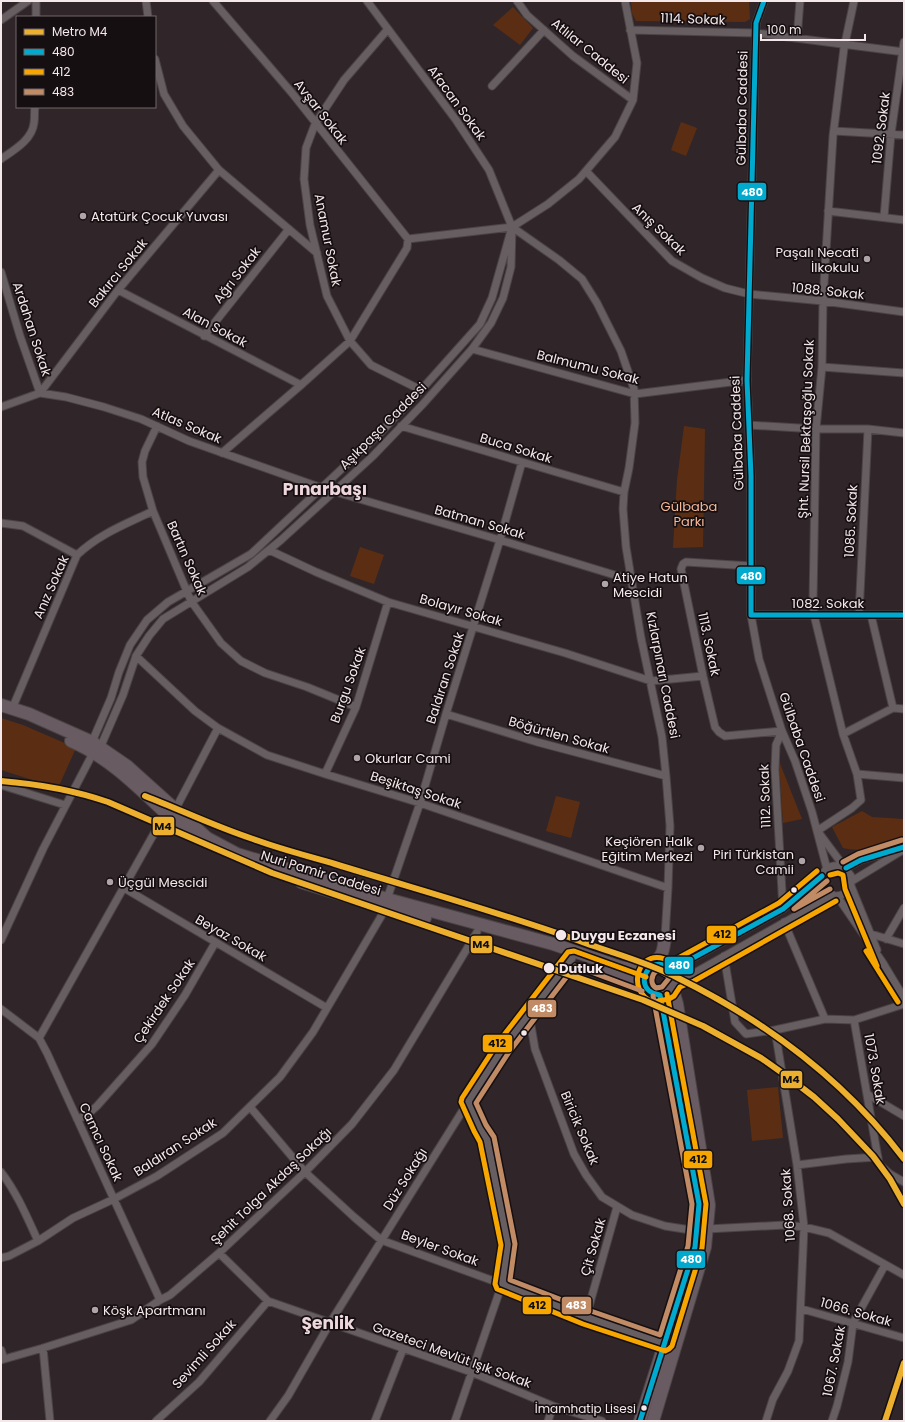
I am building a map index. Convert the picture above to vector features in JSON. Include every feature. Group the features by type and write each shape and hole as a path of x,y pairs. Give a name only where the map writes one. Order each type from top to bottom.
{"main road":[{"name":"Nuri Pamir Caddesi","path":"5,709 29,714 95,747 127,766 170,812 207,838 237,854 386,904 477,932 572,958 644,984"},
{"name":"Nuri Pamir Caddesi","path":"386,904 553,944 620,967 638,970 651,966"},
{"path":"665,937 662,954 645,974 644,984 652,993 660,995 669,991 673,985"},
{"path":"640,1421 709,1205 678,1004 673,985 673,974 670,969 665,937"},
{"path":"651,966 658,964 670,969"},
{"path":"654,1421 705,1247 699,1204 660,995"}],"street":[{"path":"1,20 28,1"},
{"path":"36,1 36,16"},
{"path":"146,1 148,16"},
{"name":"Avşar Sokak","path":"213,1 292,93 315,124 408,239"},
{"name":"Afacan Sokak","path":"367,1 456,120 489,170 512,228"},
{"name":"Atlılar Caddesi","path":"518,1 527,15 573,56 633,100"},
{"path":"222,453 350,341 407,248 408,239 512,228 548,204 579,179 615,137 633,100 637,63 625,1"},
{"name":"Gülbaba Caddesi","path":"764,1 756,23 747,380 751,476 751,615 760,659 782,731 795,762 817,831 827,869"},
{"path":"797,38 800,1"},
{"name":"Şht. Nursil Bektaşoğlu Sokak","path":"817,831 852,808 861,800 857,774 843,734 814,615 813,602 816,429 822,367 823,302 828,211 834,131 845,44 854,1"},
{"name":"Anamur Sokak","path":"388,29 344,80 315,124 306,148 304,179 310,225 327,296 350,341 371,365 421,390"},
{"path":"492,86 544,30"},
{"name":"1114. Sokak","path":"630,30 756,33 903,52"},
{"name":"1092. Sokak","path":"884,218 891,134 904,42"},
{"path":"156,63 164,94 183,126 219,170 317,253"},
{"path":"1,159 27,139 34,124 34,108"},
{"path":"834,131 904,134"},
{"name":"Bakırcı Sokak","path":"40,394 118,290 219,170"},
{"name":"Anış Sokak","path":"586,171 672,261 702,278 725,288 749,294"},
{"path":"828,211 904,220"},
{"name":"Aşıkpaşa Caddesi","path":"1,940 43,848 123,695 136,656 149,636 163,619 248,567 269,550 372,456 423,404 472,349 491,323 503,298 511,267 512,228"},
{"name":"Aşıkpaşa Caddesi","path":"95,747 119,672 130,646 147,620 168,602 251,554 379,434 421,390 480,324 492,298 512,228"},
{"name":"Kızlarpınarı Caddesi","path":"512,228 560,260 582,279 597,303 621,351 635,394 635,424 630,468 624,492 623,509 626,547 631,580 641,638 662,737 666,776 670,826 665,937"},
{"name":"Ağrı Sokak","path":"204,336 289,229"},
{"name":"Ardahan Sokak","path":"1,272 3,284 40,394"},
{"name":"Alan Sokak","path":"118,290 204,336 301,385"},
{"name":"1088. Sokak","path":"749,294 904,312"},
{"name":"Balmumu Sokak","path":"472,349 635,394 747,380"},
{"path":"822,367 904,373"},
{"path":"1,407 40,394"},
{"name":"Atlas Sokak","path":"40,394 66,397 141,419 189,441 322,488"},
{"path":"749,425 816,429 868,429 904,433"},
{"name":"Bartın Sokak","path":"157,426 145,451 142,462 143,477 153,511 191,601 221,643 241,661 265,673 307,687 356,707"},
{"name":"Buca Sokak","path":"401,426 624,492"},
{"name":"1085. Sokak","path":"858,615 868,429"},
{"name":"Baldıran Sokak","path":"1,1258 9,1256 38,1241 74,1218 157,1176 222,1133 280,1076 313,1032 386,904 420,804 446,714 500,540 522,462"},
{"name":"Batman Sokak","path":"322,488 631,580"},
{"name":"Anız Sokak","path":"5,709 77,555 88,544 107,532 153,511"},
{"path":"1,523 22,526 77,555"},
{"name":"Bolayır Sokak","path":"269,550 316,572 388,602 565,653 651,681"},
{"name":"1113. Sokak","path":"751,566 686,562 683,564 681,570 702,676 715,726 719,732 725,736 782,731"},
{"name":"Burgu Sokak","path":"325,774 356,707 388,602"},
{"name":"1082. Sokak","path":"751,615 904,615"},
{"path":"871,615 893,708"},
{"name":"Beşiktaş Sokak","path":"136,656 195,711 218,728 267,755 420,804 668,888"},
{"path":"651,681 702,676"},
{"path":"843,734 893,708 904,709"},
{"name":"Böğürtlen Sokak","path":"446,714 537,742 666,776"},
{"path":"39,1038 124,888 218,728"},
{"name":"1112. Sokak","path":"782,731 776,745 775,769 783,909"},
{"path":"857,774 904,778"},
{"path":"1,784 65,805"},
{"path":"817,831 851,876 851,884 883,963"},
{"path":"670,969 783,909 822,876 827,869 836,865 844,867 861,860 904,848"},
{"path":"673,985 784,922 835,895 845,893 851,884 904,848"},
{"path":"822,876 823,888 835,895 883,963 904,998"},
{"name":"Beyaz Sokak","path":"124,888 327,1008"},
{"path":"886,939 904,908"},
{"path":"784,922 825,1018"},
{"name":"Şehit Tolga Akdaş Sokağı","path":"2,1360 131,1320 170,1295 219,1253 306,1172 352,1124 394,1070 477,932"},
{"path":"871,934 904,944"},
{"name":"Çekirdek Sokak","path":"77,1119 86,1116 97,1106 152,1044 185,995 215,943"},
{"path":"724,956 735,1022 746,1034 775,1030 825,1018 854,1020 904,1004"},
{"name":"Düz Sokağı","path":"270,1421 288,1396 330,1323 381,1240 503,1048 572,958"},
{"name":"Camcı Sokak","path":"1,1009 39,1038 160,1300"},
{"name":"Biricik Sokak","path":"529,1014 535,1049 574,1154 586,1175 602,1197 632,1215 664,1226 702,1230 785,1225 804,1227 829,1233 904,1275"},
{"name":"1073. Sokak","path":"854,1020 879,1164 890,1174 904,1182"},
{"name":"1068. Sokak","path":"766,1421 773,1399 788,1371 799,1341 802,1309 804,1227 797,1165 775,1030"},
{"path":"867,1094 904,1116"},
{"path":"455,1421 502,1284 508,1245 486,1139 468,1102"},
{"name":"Beyler Sokak","path":"250,1107 306,1172 381,1240 502,1284 586,1317 665,1344"},
{"path":"797,1165 846,1159 878,1158"},
{"path":"1,1172 9,1182 38,1241"},
{"name":"Çit Sokak","path":"586,1317 617,1207"},
{"name":"Gazeteci Mevlüt Işık Sokak","path":"219,1253 268,1301 471,1372 553,1406 602,1421"},
{"name":"1067. Sokak","path":"832,1421 848,1362 853,1323 885,1265"},
{"name":"Sevimli Sokak","path":"156,1421 199,1382 268,1301"},
{"name":"1066. Sokak","path":"802,1309 904,1338"},
{"path":"43,1348 50,1421"},
{"path":"375,1421 402,1349"},
{"path":"1,1350 2,1360"},
{"path":"548,1421 553,1406"}],"green space":[{"path":"631,1 749,1 750,19 745,22 636,21 632,13"},
{"path":"513,7 533,28 520,45 493,25"},
{"path":"681,122 697,128 686,156 671,150"},
{"name":"Gülbaba Parkı","path":"684,426 705,429 703,547 673,548 677,480"},
{"path":"360,547 384,555 374,584 350,576"},
{"path":"1,718 23,725 76,748 58,788 1,770"},
{"path":"779,761 802,819 783,823"},
{"path":"556,796 580,802 571,838 546,831"},
{"path":"862,811 872,817 904,819 904,840 859,850 843,848 832,827"},
{"path":"778,1087 783,1138 752,1141 747,1090"}],"metro line":[{"name":"M4","path":"1,781 55,788 108,802 272,873 643,1000 703,1026 761,1058 814,1097 838,1119 873,1156 890,1179 904,1204"},
{"name":"M4","path":"145,796 263,843 461,902 632,959 667,973 742,1013 802,1055 856,1104 904,1159"},
{"name":"M4","path":"885,1421 904,1363"}],"transit line":[{"name":"480","path":"764,1 756,23 747,380 751,476 751,615 904,615"},
{"name":"483","path":"843,862 858,854 902,840"},
{"name":"480","path":"846,868 861,860 904,847"},
{"name":"412","path":"817,871 779,903 671,962 660,958 651,959 644,963 639,971 638,980 639,988 644,996 653,1002 669,999 674,996 680,987 694,981 836,901"},
{"name":"412","path":"830,875 838,873 843,875 845,889 877,966"},
{"name":"480","path":"640,1421 695,1247 699,1204 660,995 653,993 647,988 644,979 648,969 652,966 657,964 663,965 671,970 783,909 822,876"},
{"name":"483","path":"827,881 794,909 830,889"},
{"name":"412","path":"646,977 574,951 568,952 497,1044 462,1098 461,1102 480,1142 501,1245 495,1284 497,1289 583,1324 665,1351 672,1346 702,1248 706,1204 667,994"},
{"name":"412","path":"866,951 898,1002"},
{"name":"483","path":"642,991 575,966 509,1052 476,1103 486,1125 494,1137 515,1244 510,1280 588,1310 660,1335 688,1246 692,1204 653,996"},
{"name":"483","path":"656,971 670,977 662,987 656,988 652,982 652,978 656,971"}],"place":[{"name":"Atatürk Çocuk Yuvası","path":"83,216"},
{"name":"Paşalı Necati İlkokulu","path":"867,259"},
{"name":"Atiye Hatun Mescidi","path":"605,584"},
{"name":"Okurlar Cami","path":"357,758"},
{"name":"Keçiören Halk Eğitim Merkezi","path":"701,848"},
{"name":"Piri Türkistan Camii","path":"802,861"},
{"name":"Üçgül Mescidi","path":"110,882"},
{"name":"Duygu Eczanesi","path":"561,935"},
{"name":"Dutluk","path":"549,968"},
{"name":"Köşk Apartmanı","path":"95,1310"},
{"name":"İmamhatip Lisesi","path":"644,1408"}],"district":[{"name":"Pınarbaşı","path":"325,489"},
{"name":"Şenlik","path":"328,1323"}]}
